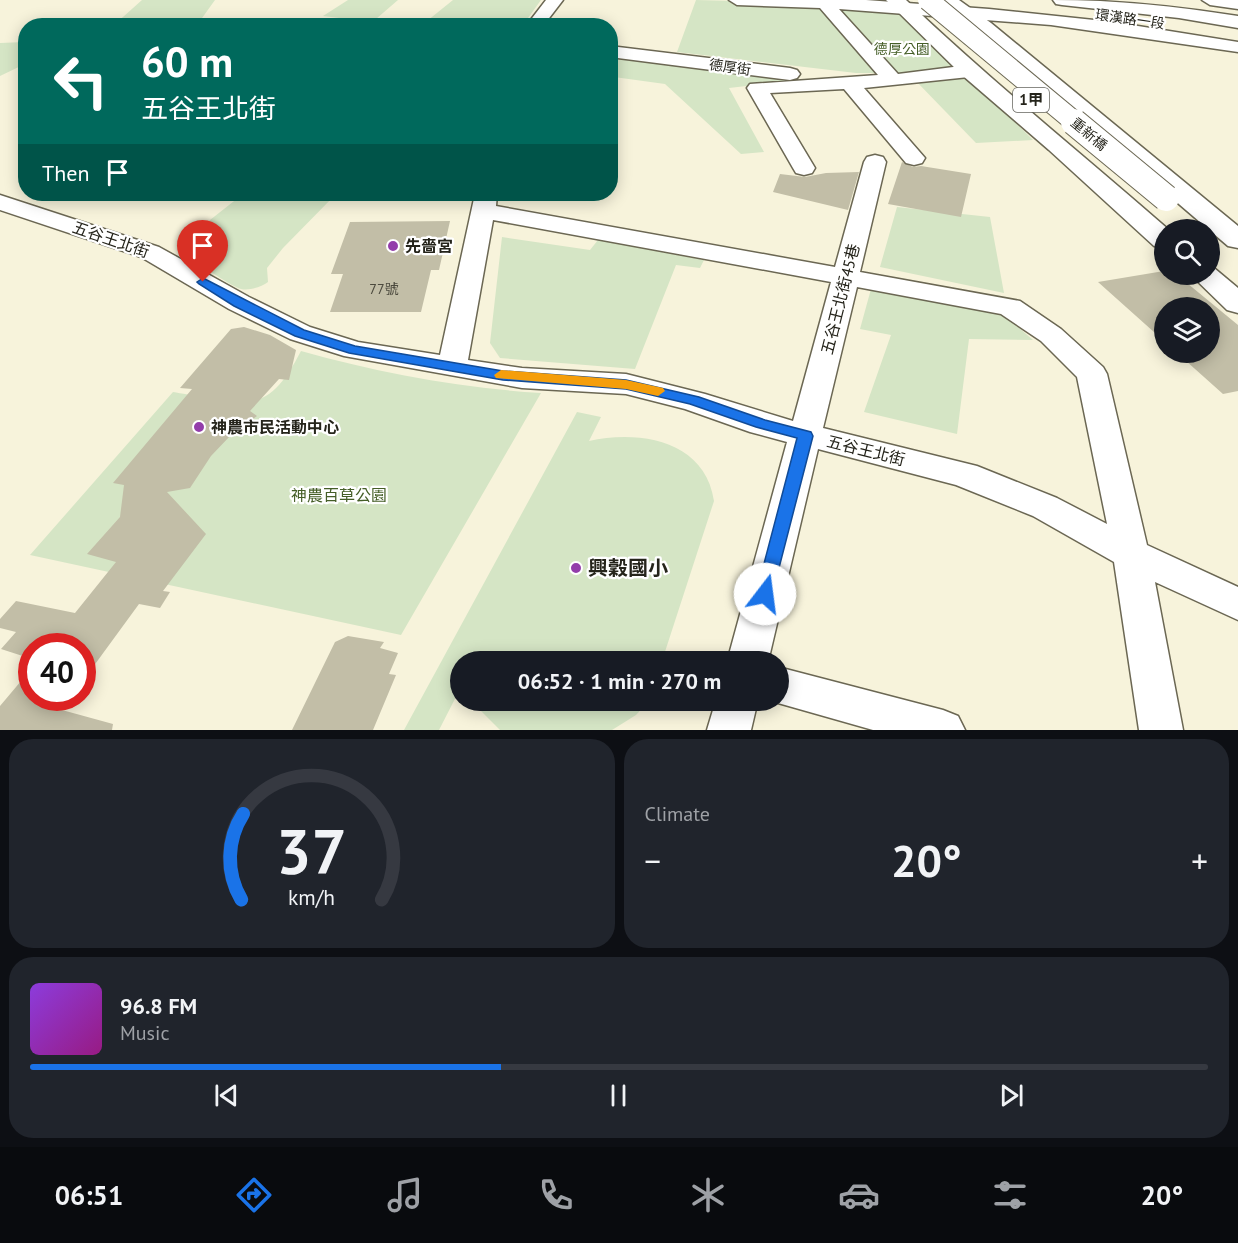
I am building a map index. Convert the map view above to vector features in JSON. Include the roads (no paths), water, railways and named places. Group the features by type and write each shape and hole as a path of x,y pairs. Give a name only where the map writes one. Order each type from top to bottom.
{"main road":[{"path":"1062,0 1238,12"},
{"path":"1130,0 1238,22"},
{"path":"907,1 969,71 1058,145 1154,231"},
{"name":"重新橋","path":"907,1 1157,199"},
{"path":"947,4 1206,219"},
{"name":"重新橋","path":"947,4 1157,199"},
{"name":"1甲","path":"1157,199 1198,219"},
{"name":"1甲","path":"1157,199 1172,219"},
{"path":"1220,230 1238,240"},
{"name":"1甲","path":"1220,232 1238,258"},
{"path":"1220,263 1238,279"},
{"path":"1216,285 1238,304"}],"street":[{"path":"540,18 555,0"},
{"path":"737,0 907,1 947,4"},
{"path":"1210,0 1238,4"},
{"path":"823,1 893,80"},
{"name":"環漢路一段","path":"947,4 1095,15 1238,36"},
{"name":"環漢路一段","path":"947,4 1126,28 1238,47"},
{"name":"德厚街","path":"618,52 849,82"},
{"path":"804,168 757,88 893,80 969,71"},
{"path":"849,82 914,158"},
{"name":"五谷王北街45巷","path":"750,651 875,162"},
{"name":"五谷王北街","path":"0,202 150,252 239,303 311,337 377,355 522,378 626,384 694,401 761,424 925,464 991,485 1045,507 1131,554 1238,604"},
{"path":"452,367 485,202 846,278 1010,307 1051,335 1092,374 1131,554 1161,730"},
{"path":"789,688 943,730"},
{"path":"729,730 734,711"}],"place":[{"name":"先嗇宮","path":"393,246"},
{"name":"神農市民活動中心","path":"199,427"},
{"name":"興穀國小","path":"576,568"}],"park label":[{"name":"德厚公園","path":"902,49"},
{"name":"神農百草公園","path":"339,495"}]}
